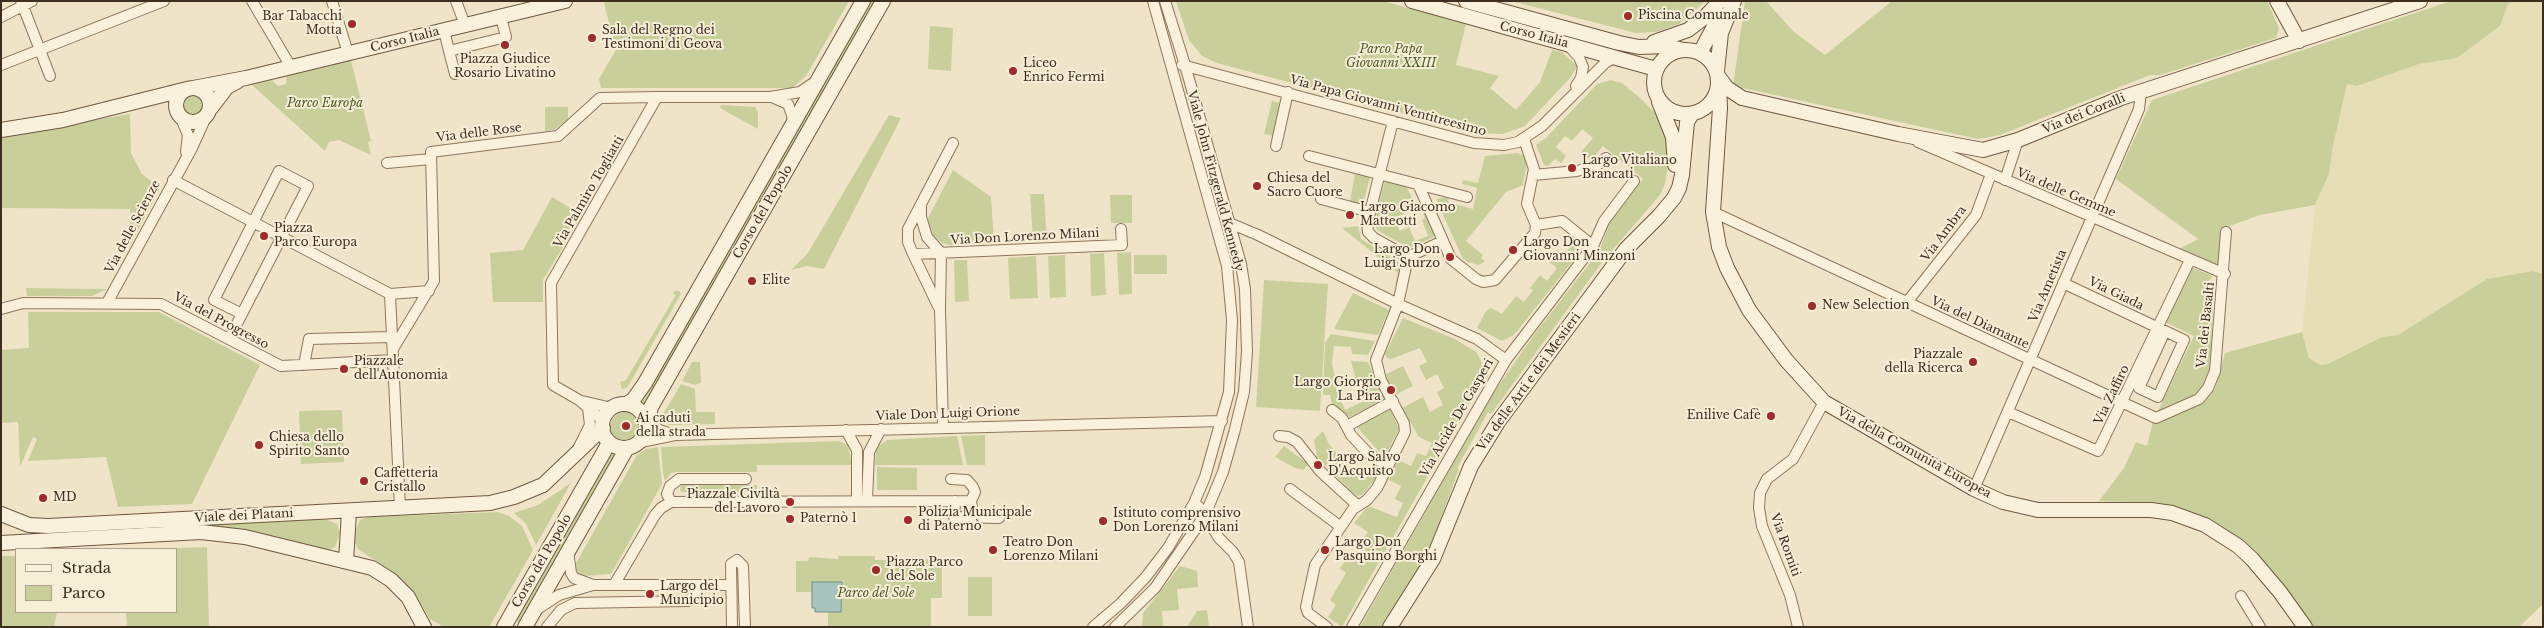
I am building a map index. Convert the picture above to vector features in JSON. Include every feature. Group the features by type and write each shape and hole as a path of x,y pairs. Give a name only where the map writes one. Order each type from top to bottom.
{"street":[{"path":"1,64 164,1"},
{"path":"252,1 291,67"},
{"path":"332,1 348,53"},
{"path":"456,1 465,25"},
{"name":"Corso del Popolo","path":"628,403 633,400 645,383 863,1"},
{"name":"Corso del Popolo","path":"646,421 651,407 883,1"},
{"name":"Viale John Fitzgerald Kennedy","path":"1093,627 1120,604 1145,578 1202,508 1205,477 1229,392 1232,320 1227,266 1152,1"},
{"name":"Viale John Fitzgerald Kennedy","path":"1115,627 1155,588 1223,472 1244,392 1246,362 1244,290 1230,223 1165,1"},
{"name":"Corso Italia","path":"1412,1 1656,69"},
{"name":"Corso Italia","path":"1466,1 1619,43 1639,47 1666,46 1684,50"},
{"path":"1619,43 1650,42 1678,35 1701,21 1720,1"},
{"path":"1700,52 1727,1"},
{"path":"1645,228 1659,216 1680,188 1687,122 1714,99 1718,77 1721,33 1734,1"},
{"path":"2277,1 2299,41"},
{"name":"Via dei Coralli","path":"1742,98 1898,134 1983,150 2018,140 2141,92 2420,1"},
{"name":"Corso Italia","path":"246,78 560,2"},
{"path":"1,17 25,3 50,76"},
{"path":"449,51 506,38 501,16"},
{"path":"444,30 455,74"},
{"path":"1566,43 1579,57 1582,67 1581,78 1569,97"},
{"path":"1645,228 1670,188 1675,163 1673,137 1657,96 1654,78 1656,69 1667,56 1684,50 1700,52 1713,64 1718,77 1728,88 1742,98"},
{"path":"1569,97 1605,63 1615,58"},
{"path":"1172,67 1185,65"},
{"name":"Via Papa Giovanni Ventitreesimo","path":"1185,65 1489,145 1504,145 1524,139 1542,126 1569,97"},
{"name":"Via della Comunità Europea","path":"1718,77 1720,102 1713,212 1722,254 1749,310 1786,360 1824,402 1974,489 2004,502 2038,510 2130,509 2172,513 2190,518 2223,536 2245,553 2267,574 2305,627"},
{"path":"1,130 63,120 133,104 190,88 246,78"},
{"path":"182,162 192,148 208,112 227,87 246,78"},
{"path":"657,97 770,97 800,92 819,79"},
{"path":"190,88 207,94 208,112"},
{"path":"182,162 188,135 179,114 177,98 190,88"},
{"path":"1276,146 1288,92"},
{"name":"Via Ametista","path":"1974,489 2139,108 2141,92"},
{"path":"1657,96 1672,111 1697,112 1720,102 1742,98"},
{"name":"Via delle Rose","path":"393,348 434,281 430,152 558,136 600,98 657,97"},
{"name":"Via Palmiro Togliatti","path":"579,400 553,384 552,283 657,97"},
{"path":"770,97 788,104 793,124"},
{"path":"133,104 164,103 193,122 208,112"},
{"path":"1697,112 1707,119 1718,150"},
{"path":"1393,121 1367,224 1368,232 1374,238 1408,258"},
{"name":"Via delle Gemme","path":"1898,134 2224,274"},
{"path":"1418,184 1451,259 1476,279 1489,282 1500,276 1535,233 1536,225 1526,204 1533,175 1533,163 1524,139"},
{"path":"2005,180 2018,140"},
{"path":"940,309 908,242 908,229 954,143"},
{"path":"1977,168 1983,150"},
{"path":"1309,156 1467,197"},
{"path":"1533,175 1577,171 1596,166 1606,158"},
{"path":"387,163 431,159"},
{"name":"Via delle Scienze","path":"107,303 182,162"},
{"path":"229,339 286,239 308,186 279,171 249,220 214,300 242,314"},
{"name":"Via Ambra","path":"1907,302 1976,215 1991,174"},
{"path":"172,180 390,294 429,291"},
{"path":"1506,360 1593,246 1604,221 1634,181"},
{"path":"1322,199 1370,212"},
{"path":"921,205 921,218 926,237 941,253 940,309 943,427"},
{"name":"Via del Diamante","path":"1713,212 2156,418"},
{"name":"Via Alcide De Gasperi","path":"1214,218 1230,223 1398,304 1477,339 1506,360 1352,627"},
{"path":"1536,225 1562,221 1593,246"},
{"name":"Via delle Arti e dei Mestieri","path":"1390,627 1433,559 1471,466 1488,437 1626,249 1645,228"},
{"name":"Via Don Lorenzo Milani","path":"913,254 1122,245 1121,229"},
{"name":"Via dei Basalti","path":"2156,418 2199,399 2208,388 2215,371 2226,232"},
{"path":"1408,258 1443,241"},
{"path":"1327,627 1308,613 1306,607 1315,565 1356,505 1368,500 1377,488 1405,427 1381,380 1376,360 1398,304 1408,258"},
{"name":"Via Zaffiro","path":"2008,412 2098,451 2161,330 2190,260"},
{"name":"Via Giada","path":"2063,283 2184,340 2158,397 2139,388 2161,330"},
{"path":"390,294 400,508"},
{"name":"Via del Progresso","path":"1,309 24,303 160,304 281,366 393,360"},
{"path":"304,365 310,340 392,337"},
{"path":"579,400 600,418 609,442 621,448 632,446 644,436 646,421"},
{"path":"579,400 612,408 628,403 646,421 659,430 675,435"},
{"path":"1347,426 1393,401"},
{"name":"Via Romiti","path":"1798,627 1790,595 1762,526 1759,508 1760,493 1767,479 1792,459 1824,402"},
{"path":"572,459 590,425 588,408"},
{"path":"603,427 604,418 612,408"},
{"path":"1332,410 1342,418 1351,436 1368,453 1388,467"},
{"name":"Viale Don Luigi Orione","path":"632,446 675,435 1222,421"},
{"name":"Viale dei Platani","path":"1,514 29,525 349,512 490,503 514,497 543,485 603,427"},
{"path":"862,501 863,480 870,448 881,429"},
{"path":"846,430 857,450 863,480"},
{"path":"1278,436 1288,437 1297,442 1320,471 1356,505"},
{"name":"Corso del Popolo","path":"504,627 609,442"},
{"name":"Corso del Popolo","path":"525,627 568,550 632,446"},
{"path":"671,502 667,494 670,486 679,479 746,479"},
{"path":"951,479 967,480 971,484 975,492 971,501 973,517"},
{"path":"1290,489 1341,527"},
{"path":"954,501 954,517 999,518"},
{"path":"614,585 655,515 660,508 671,502 971,501"},
{"path":"1202,508 1219,538 1233,552 1239,562 1248,627"},
{"path":"346,561 349,512"},
{"path":"1,520 29,525"},
{"name":"Viale dei Platani","path":"1,543 26,540 209,533 245,537 372,568 391,580 408,597 424,627"},
{"path":"1,538 26,540"},
{"path":"568,550 571,573 574,578 594,585"},
{"path":"732,627 731,564 737,560 743,566 745,627"},
{"path":"533,612 559,595 594,585 731,585"},
{"path":"547,627 561,610 575,603 688,601 698,592 698,585"},
{"path":"2241,596 2260,627"},
{"path":"1129,615 1131,627"}],"shaded area":[{"path":"2514,1 2543,1 2543,274 2533,271 2487,279 2398,335 2382,337 2328,364 2320,365 2309,358 2302,332 2315,205 2329,174 2333,146 2347,84 2357,86 2419,64 2457,58 2500,26 2508,4"}],"green space":[{"path":"610,1 849,1 806,76 792,88 601,88 599,79 616,50 604,3"},
{"path":"871,1 878,1 647,406 640,402"},
{"name":"Parco Papa Giovanni XXIII","path":"1176,1 1383,1 1466,24 1456,65 1499,76 1490,88 1516,110 1540,82 1552,50 1562,52 1577,66 1571,77 1525,126 1503,134 1478,133 1217,63 1202,56 1189,40"},
{"name":"Piscina Comunale","path":"1511,1 1706,1 1679,24 1657,32 1636,33"},
{"path":"1745,1 1766,1 1793,31 1825,55 1892,1 2267,1 2279,28 2276,38 2160,75 2150,75 2000,135 1978,139 1733,86"},
{"path":"2451,1 2514,1 2508,4 2500,26 2457,58 2419,64 2357,86 2347,84 2333,146 2329,174 2315,205 2260,215 2221,229 2218,266 2177,250 2198,239 2116,179 2152,100"},
{"path":"930,26 953,28 951,71 928,69"},
{"name":"Parco Europa","path":"351,60 371,141 368,142 371,155 339,140 329,142 325,151 252,85 272,80 278,86 286,84 287,76"},
{"path":"1611,80 1622,83 1640,98 1656,114 1662,125 1669,147 1669,158 1665,184 1660,195 1603,261 1491,414 1488,412 1457,468 1459,469 1424,565 1382,627 1360,627 1492,395 1536,332 1594,258 1600,249 1610,222 1643,179 1603,146 1591,160 1581,152 1593,138 1582,129 1572,141 1565,136 1556,147 1566,156 1561,163 1555,159 1548,166 1544,165 1536,145 1546,138 1597,84"},
{"path":"193,92 202,96 206,105 202,114 193,118 184,114 180,105 184,96"},
{"path":"1272,101 1282,103 1274,136 1264,134"},
{"path":"721,105 755,107 758,112 758,129 720,108"},
{"path":"545,107 568,107 568,119 554,130 545,131"},
{"path":"130,114 131,153 142,174 160,188 130,245 130,209 1,208 1,136"},
{"path":"889,115 901,118 824,269 807,266 791,270 807,254"},
{"path":"1517,153 1525,156 1527,162 1523,185 1506,192 1466,241 1483,255 1481,258 1485,261 1479,265 1467,262 1462,257 1436,199 1449,197 1448,202 1473,209 1477,188 1462,184 1463,180 1478,183 1485,156"},
{"path":"953,170 991,197 994,243 950,245 942,243 930,233 927,220"},
{"path":"1355,173 1370,177 1363,205 1350,202"},
{"path":"1385,181 1406,186 1416,205 1408,208 1409,212 1395,217 1399,231 1409,227 1415,241 1428,236 1422,220 1425,218 1423,214 1426,212 1435,235 1432,238 1409,248 1377,230 1374,220"},
{"path":"1030,194 1044,194 1047,241 1033,241"},
{"path":"1110,195 1132,195 1132,223 1111,223"},
{"path":"552,197 582,215 543,280 543,302 493,302 490,253 523,250"},
{"path":"1358,226 1361,239 1403,265 1397,285 1395,284 1398,273 1342,228"},
{"path":"1574,242 1580,247 1580,252 1514,335 1502,341 1477,328 1486,311 1491,308 1502,314 1516,296 1524,302 1533,290 1530,288 1540,275 1547,281 1557,268 1548,261 1557,250 1564,255"},
{"path":"1131,252 1132,294 1119,295 1117,253"},
{"path":"1104,253 1106,295 1091,296 1090,254"},
{"path":"1065,255 1066,297 1050,298 1048,256"},
{"path":"1134,255 1167,255 1167,274 1134,274"},
{"path":"1036,256 1038,298 1010,299 1008,258"},
{"path":"954,260 967,260 969,301 955,302"},
{"path":"2191,267 2213,276 2207,283 2206,289 2213,308 2210,368 2207,382 2193,399 2162,413 2158,411 2194,336 2165,322"},
{"path":"2533,271 2543,274 2543,604 2519,627 2312,627 2271,569 2240,539 2207,517 2154,503 2099,501 2124,468 2136,442 2147,446 2153,422 2207,398 2215,388 2225,353 2302,332 2309,358 2320,365 2328,364 2382,337 2398,335 2487,279"},
{"path":"1264,280 1328,284 1320,411 1256,407"},
{"path":"26,288 107,289 92,296 27,296"},
{"path":"674,291 679,291 681,294 627,388 622,389 620,382 626,380 676,295 673,294"},
{"path":"1353,293 1389,310 1378,335 1334,329"},
{"path":"28,312 159,312 260,365 192,504 118,507 106,457 28,461 37,439 33,437 20,467 18,422 1,423 1,350 29,348"},
{"path":"1403,318 1455,339 1476,352 1481,360 1483,373 1481,383 1342,627 1328,617 1336,605 1330,600 1346,573 1340,568 1349,556 1357,562 1366,549 1359,544 1368,532 1354,523 1368,506 1397,517 1403,503 1395,499 1401,486 1389,480 1398,460 1411,466 1417,453 1426,456 1432,443 1419,437 1402,408 1423,397 1430,412 1443,405 1437,392 1444,388 1437,374 1426,380 1419,366 1427,362 1420,348 1391,359 1387,358 1385,354"},
{"path":"1331,334 1375,341 1368,355 1352,354 1351,347 1334,346 1332,363 1339,395 1345,410 1362,402 1358,390 1379,385 1385,400 1350,417 1332,404 1330,395 1323,395 1325,343"},
{"path":"1351,361 1368,362 1374,376 1356,381"},
{"path":"692,362 700,362 701,383 695,385 682,381"},
{"path":"1403,366 1413,386 1395,395 1384,375"},
{"path":"681,384 695,389 696,412 715,412 715,424 671,425 662,423 662,416"},
{"path":"1390,409 1399,429 1385,456 1383,456 1357,427"},
{"path":"342,410 344,462 301,464 299,411"},
{"path":"625,412 631,413 639,421 639,433 631,441 625,442 619,441 611,433 610,427 611,421 619,413"},
{"path":"1323,431 1329,444 1350,469 1362,478 1370,468 1376,472 1376,478 1362,495 1358,496 1352,492 1317,457 1314,440"},
{"path":"985,435 985,465 967,465 961,436"},
{"path":"957,436 963,465 875,465 876,448 887,440"},
{"path":"839,441 848,445 852,465 757,465 757,472 677,472 671,473 665,481 663,473 661,447"},
{"path":"1284,446 1308,464 1304,470 1295,468 1275,457"},
{"path":"658,447 662,484 611,574 584,576 577,573 575,565 637,455 646,449"},
{"path":"611,451 617,453 520,623 514,619"},
{"path":"877,467 917,468 917,490 877,490"},
{"path":"571,483 536,545 526,524 514,513 538,505"},
{"path":"681,485 757,485 757,492 682,492 680,490"},
{"path":"498,512 509,516 522,526 533,550 489,627 444,627 430,619 416,596 395,574 358,549 355,543 354,534 360,520 369,517"},
{"path":"325,519 337,524 340,533 335,547 329,550 253,532 222,527 59,533 58,530"},
{"path":"207,547 209,627 127,627 126,613 178,613 178,548"},
{"path":"1,556 15,556 15,613 57,613 54,627 1,627"},
{"name":"Parco del Sole","path":"838,556 875,556 875,560 887,560 888,563 897,563 898,559 934,559 934,564 942,564 942,598 931,598 931,627 828,627 828,612 841,611 812,582 812,592 796,592 796,561 808,561 809,557 838,559"},
{"path":"1180,566 1197,571 1198,587 1177,589 1179,610 1162,611 1163,627 1142,627 1143,613"},
{"path":"968,577 992,577 992,616 968,616"},
{"path":"1207,610 1209,626 1187,627 1197,611"}],"water":[{"path":"812,582 842,582 841,612 815,612 815,608 812,608"}],"place":[{"name":"Piscina Comunale","path":"1628,16"},
{"name":"Bar Tabacchi Motta","path":"352,24"},
{"name":"Sala del Regno dei Testimoni di Geova","path":"592,38"},
{"name":"Piazza Giudice Rosario Livatino","path":"505,45"},
{"name":"Liceo Enrico Fermi","path":"1013,71"},
{"name":"Largo Vitaliano Brancati","path":"1572,168"},
{"name":"Chiesa del Sacro Cuore","path":"1257,186"},
{"name":"Largo Giacomo Matteotti","path":"1350,215"},
{"name":"Piazza Parco Europa","path":"264,236"},
{"name":"Largo Don Giovanni Minzoni","path":"1513,250"},
{"name":"Largo Don Luigi Sturzo","path":"1450,257"},
{"name":"Elite","path":"752,281"},
{"name":"New Selection","path":"1812,306"},
{"name":"Piazzale della Ricerca","path":"1973,362"},
{"name":"Piazzale dell'Autonomia","path":"344,369"},
{"name":"Largo Giorgio La Pira","path":"1391,390"},
{"name":"Enilive Cafè","path":"1771,416"},
{"name":"Ai caduti della strada","path":"626,426"},
{"name":"Chiesa dello Spirito Santo","path":"259,445"},
{"name":"Largo Salvo D'Acquisto","path":"1318,465"},
{"name":"Caffetteria Cristallo","path":"364,481"},
{"name":"MD","path":"43,498"},
{"name":"Piazzale Civiltà del Lavoro","path":"790,502"},
{"name":"Paternò 1","path":"790,519"},
{"name":"Polizia Municipale di Paternò","path":"908,520"},
{"name":"Istituto comprensivo Don Lorenzo Milani","path":"1103,521"},
{"name":"Teatro Don Lorenzo Milani","path":"993,550"},
{"name":"Largo Don Pasquino Borghi","path":"1325,550"},
{"name":"Piazza Parco del Sole","path":"876,570"},
{"name":"Largo del Municipio","path":"650,594"}]}
